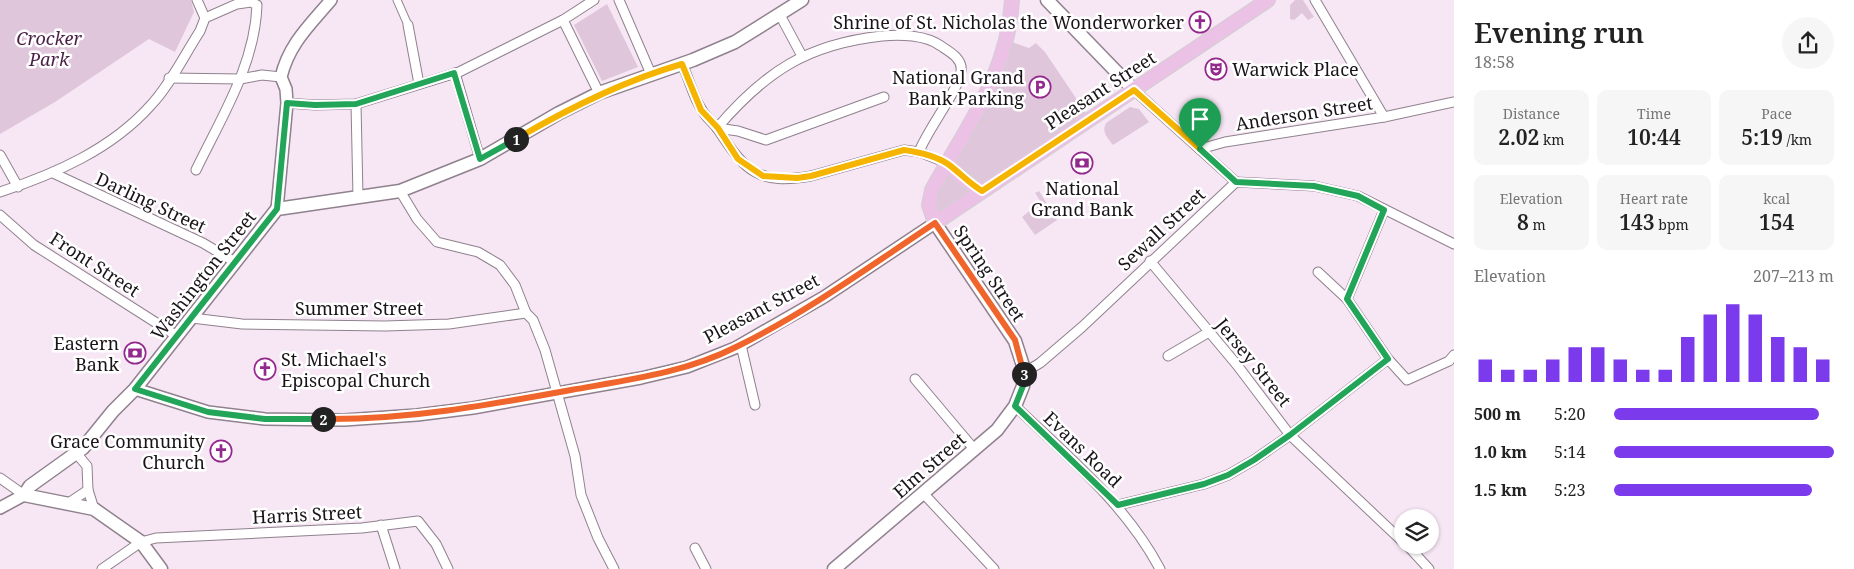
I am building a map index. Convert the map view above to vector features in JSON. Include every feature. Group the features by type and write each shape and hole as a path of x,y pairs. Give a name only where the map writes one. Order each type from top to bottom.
{"main road":[{"name":"Washington Street","path":"24,495 30,486 76,454 135,389 277,209 400,191 480,159 559,113 599,93 682,64 735,42 802,0"},
{"path":"1047,0 1134,90"},
{"name":"Pleasant Street","path":"935,223 1268,0"},
{"path":"935,223 929,199 947,163 995,79 1007,36 1013,1"},
{"path":"947,163 963,179 982,191"},
{"name":"Spring Street","path":"935,223 1015,340 1025,372"},
{"name":"Elm Street","path":"843,566 922,493 997,430 1015,406 1023,386 1025,372"},
{"path":"24,495 94,509 141,542 161,569"}],"street":[{"path":"0,192 53,173 94,151 128,127 152,104 200,31 205,18 198,0"},
{"path":"277,209 287,103 286,89 281,77 288,52 331,0"},
{"path":"397,0 408,25 419,84"},
{"path":"287,103 315,105 356,104 454,73 563,20 594,0"},
{"path":"619,0 651,74"},
{"name":"Anderson Street","path":"1315,0 1384,117"},
{"path":"196,170 240,78 256,24 253,2 237,4 205,18"},
{"path":"780,15 802,56"},
{"path":"563,20 599,93"},
{"path":"718,128 734,108 753,91 802,56 830,44 859,38 893,35 919,37 938,43 948,50 959,60 962,71 954,90 925,137 919,152"},
{"path":"682,64 701,110 718,128 738,159 763,176 797,178 825,173 904,150 919,152 947,163"},
{"path":"454,73 480,159"},
{"path":"169,78 240,78 262,75 281,77"},
{"path":"1134,90 1236,182 1314,186 1358,196 1446,238 1454,244"},
{"path":"718,128 738,130 766,140 884,97"},
{"name":"Anderson Street","path":"1200,149 1225,142 1384,117 1454,102"},
{"path":"356,104 358,197"},
{"path":"0,155 18,187"},
{"name":"Darling Street","path":"53,173 203,243 235,262"},
{"name":"Sewall Street","path":"1025,372 1040,363 1082,327 1236,182"},
{"path":"400,191 417,219 438,242 478,252 500,265 515,285 526,313 533,320 546,350 575,456 581,495 598,538 614,569"},
{"path":"1347,299 1384,210"},
{"name":"Front Street","path":"0,215 34,244 177,336"},
{"name":"Pleasant Street","path":"135,389 208,412 265,419 324,420 416,416 473,408 641,378 688,367 741,344 824,297 935,223"},
{"path":"1446,238 1454,233"},
{"name":"Jersey Street","path":"1150,261 1290,435 1394,533"},
{"path":"1318,272 1347,299 1388,359 1407,380 1452,358 1454,370"},
{"name":"Summer Street","path":"192,318 242,324 385,326 449,324 526,313"},
{"path":"1168,356 1209,332"},
{"path":"741,344 755,405"},
{"path":"1118,505 1204,484 1228,475 1290,435 1388,359"},
{"path":"915,379 974,449"},
{"name":"Evans Road","path":"1015,406 1118,505 1138,532 1160,569"},
{"path":"76,454 86,466 88,490 94,509"},
{"path":"0,478 24,495 0,508"},
{"path":"67,504 88,490"},
{"path":"922,493 994,569"},
{"name":"Harris Street","path":"141,542 156,538 381,525 418,521 436,544 448,569"},
{"path":"381,525 395,569"},
{"path":"102,569 141,542"},
{"path":"695,548 706,569"},
{"path":"1415,554 1429,569"}],"green space":[{"name":"Crocker Park","path":"0,0 191,0 194,12 175,52 149,39 55,102 0,134"},
{"path":"1295,0 1303,0 1314,17 1308,20 1302,13 1294,20 1290,19 1290,5"},
{"path":"607,4 638,67 602,81 574,25"},
{"path":"1006,40 1029,48 1036,43 1045,52 1090,119 935,223 932,190"},
{"path":"1130,107 1139,109 1149,122 1113,145 1104,129 1106,123"},
{"path":"1039,191 1057,220 1035,235 1022,217 1041,202 1035,193"}],"place":[{"name":"Shrine of St. Nicholas the Wonderworker","path":"1200,22"},
{"name":"Warwick Place","path":"1216,69"},
{"name":"National Grand Bank Parking","path":"1040,87"},
{"name":"National Grand Bank","path":"1082,163"},
{"name":"Eastern Bank","path":"135,353"},
{"name":"St. Michael's Episcopal Church","path":"265,369"},
{"name":"Grace Community Church","path":"221,451"}],"route":[{"path":"682,64 701,110 718,128 738,159 751,170 763,176 797,178 811,176 904,150 919,152 947,163 963,179 982,191 1134,90 1200,149 1236,182 1314,186 1358,196 1384,210 1347,299 1388,359 1290,435 1228,475 1204,484 1118,505 1015,406 1023,386 1025,372 1015,340 991,308 935,223 824,297 735,348 688,367 641,378 473,408 416,416 344,420 265,419 208,412 170,402 135,389 277,209 287,103 315,105 356,104 454,73 480,159 559,113 595,95 682,64"}]}
